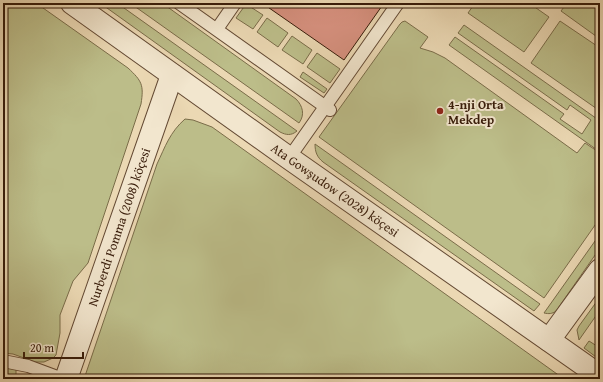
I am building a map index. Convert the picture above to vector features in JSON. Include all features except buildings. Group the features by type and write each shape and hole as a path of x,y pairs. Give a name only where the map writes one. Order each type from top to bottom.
{"street":[{"name":"Ata Gowşudow (2028) köçesi","path":"72,3 289,158 600,376"},
{"name":"Nurberdi Pomma (2008) köçesi","path":"65,379 172,75"},
{"path":"549,340 600,270"}],"lane":[{"path":"179,3 328,108"},
{"path":"216,29 235,3"},
{"path":"289,158 328,108 398,3"},
{"path":"3,361 28,366 65,379"}],"green space":[{"path":"3,3 36,3 128,68 139,80 142,88 141,104 88,263 73,281 60,315 60,333 56,355 44,362 35,362 13,354 3,353"},
{"path":"100,3 117,3 297,131 293,134 284,134 280,132"},
{"path":"130,3 162,3 296,99 303,114 299,123"},
{"path":"475,3 529,3 549,17 524,52 468,13"},
{"path":"567,3 597,3 600,5 600,39 561,11"},
{"path":"246,4 263,15 253,29 236,18"},
{"path":"267,18 288,33 278,47 257,32"},
{"path":"405,21 428,37 420,48 445,58 577,153 585,143 600,153 600,218 544,298 319,137 400,24"},
{"path":"560,21 600,48 600,111 531,63"},
{"path":"464,25 600,121 600,152 449,45 455,37 564,114 560,119 582,134 591,120 570,105 567,110 458,33"},
{"path":"292,36 312,50 303,64 282,50"},
{"path":"317,53 340,69 330,83 307,67"},
{"path":"303,72 327,89 324,93 300,77"},
{"path":"185,119 193,120 212,127 564,379 84,379 157,164 175,129"},
{"path":"315,144 540,304 534,311 323,162 317,154"},
{"path":"600,234 600,248 556,311 550,314 544,313"},
{"path":"600,297 600,310 579,340 577,330"},
{"path":"589,341 600,348 600,360 584,348"},
{"path":"3,364 16,369 14,379 3,379"}],"place":[{"name":"4-nji Orta Mekdep","path":"440,111"}]}
